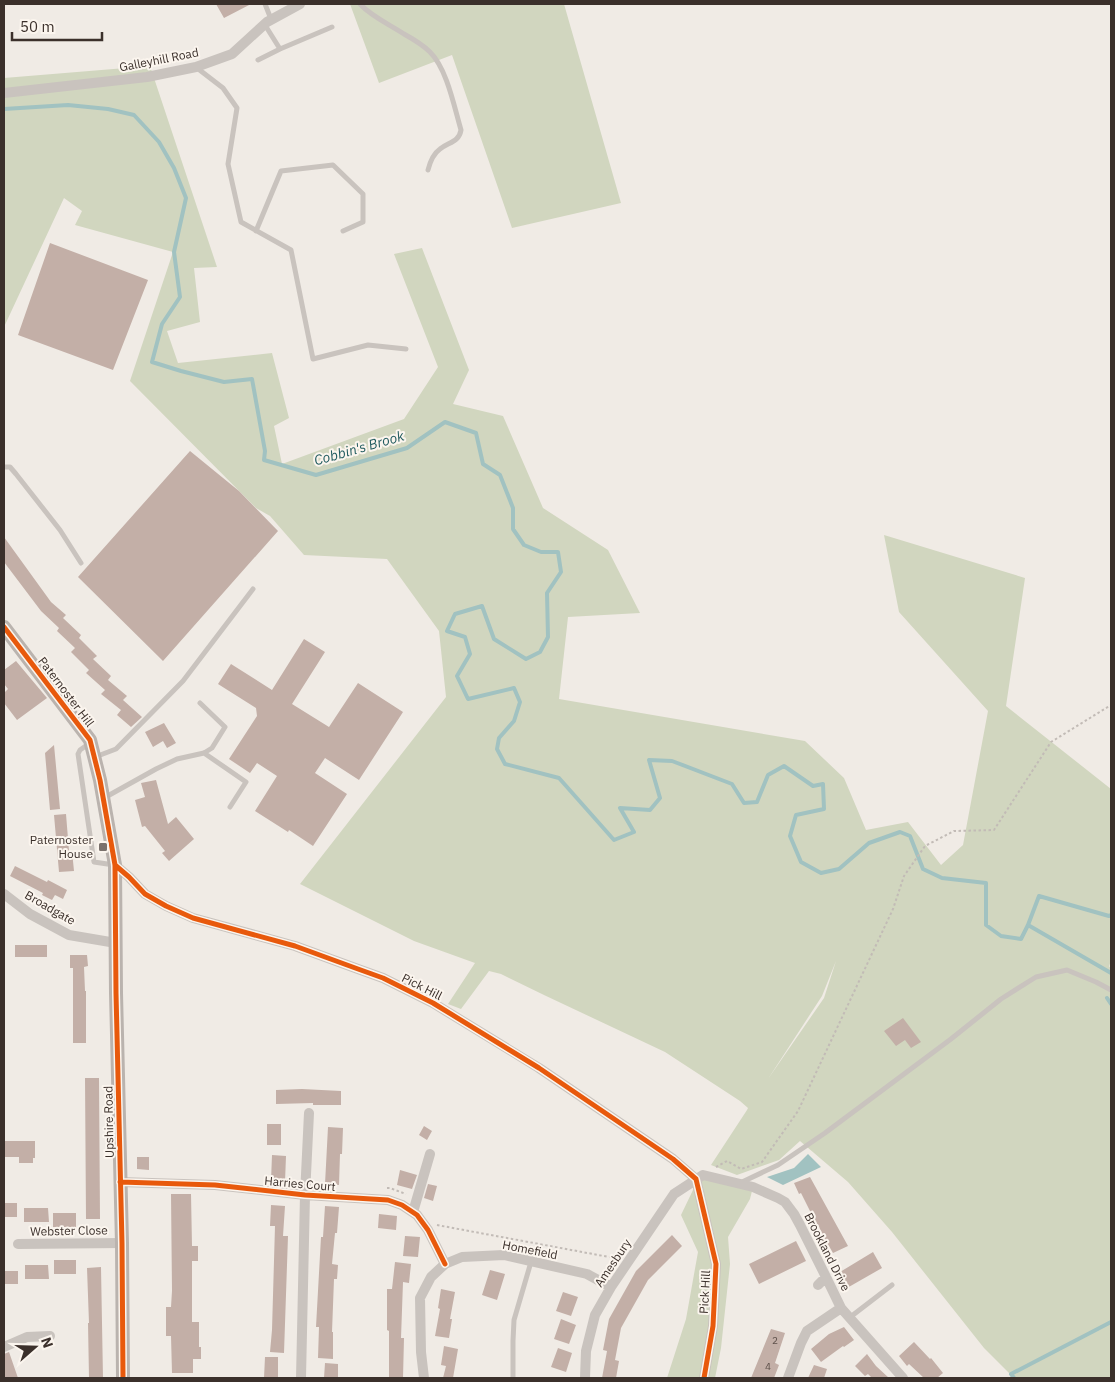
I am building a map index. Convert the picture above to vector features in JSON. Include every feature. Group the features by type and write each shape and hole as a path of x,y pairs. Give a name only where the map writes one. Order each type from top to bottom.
{"street":[{"name":"Galleyhill Road","path":"4,93 147,77 196,67 232,54 268,22 300,4"},
{"name":"Paternoster Hill","path":"4,626 90,740 104,798 115,865"},
{"name":"Upshire Road","path":"115,865 123,1378"},
{"name":"Pick Hill","path":"115,865 129,876 145,894 193,918 295,946 383,978 434,1003 539,1068 700,1177 716,1264 713,1326 704,1378"},
{"name":"Broadgate","path":"4,894 30,914 69,935 116,943"},
{"name":"Harries Court","path":"301,1378 309,1113"},
{"path":"413,1212 430,1154"},
{"name":"Brookland Drive","path":"700,1177 740,1184 785,1202 797,1219 841,1308 903,1378"},
{"name":"Amesbury","path":"585,1378 586,1351 595,1315 611,1287 674,1194 700,1177"},
{"name":"Harries Court","path":"120,1182 215,1185 305,1196 388,1200 402,1205 418,1215 446,1264"},
{"name":"Webster Close","path":"18,1244 122,1243"},
{"name":"Homefield","path":"424,1378 421,1352 420,1298 431,1277 446,1264 462,1257 504,1255 587,1274 611,1287"},
{"path":"818,1285 826,1277"},
{"path":"788,1378 807,1331 841,1308"},
{"path":"4,1346 27,1337 50,1336"}],"lane":[{"path":"265,4 268,22 280,49"},
{"path":"360,4 375,17 404,33 430,51 439,63 461,130 460,136 455,141 441,148 435,154 428,170"},
{"path":"258,60 332,27"},
{"path":"196,67 223,88 237,108 228,164 241,222 291,250 313,359 368,345 406,349"},
{"path":"256,231 281,171 334,165 364,194 363,222 343,231"},
{"path":"4,467 10,467 16,474 60,530 81,563"},
{"path":"95,758 116,749 183,681 253,589"},
{"path":"104,798 177,759 204,753 212,748 225,727 200,703"},
{"path":"90,742 78,754 94,862 115,865"},
{"path":"204,753 246,782 230,807"},
{"path":"740,1184 778,1165 825,1133 951,1039 1001,999 1036,977 1067,970 1111,990"},
{"path":"513,1378 514,1320 531,1262"},
{"path":"849,1318 892,1285"}],"path":[{"path":"700,1177 727,1160 741,1169 762,1162 798,1111 892,909 904,876 925,846 954,831 994,830 1051,742 1111,705"},
{"path":"380,1200 381,1189 390,1188 401,1191 417,1200"},
{"path":"437,1225 609,1257 617,1255 622,1248 634,1254"}],"green space":[{"path":"350,4 564,4 621,203 512,228 452,55 379,83"},
{"path":"150,66 217,267 194,268 200,322 167,331 178,363 272,353 289,418 274,426 282,464 404,419 438,367 394,254 422,248 469,370 453,404 503,416 543,508 608,550 640,613 568,617 559,699 805,741 844,778 866,830 908,822 941,865 963,845 988,711 899,612 884,535 1025,578 1006,706 1111,789 1111,960 1109,967 1111,966 1111,1378 1014,1378 984,1348 892,1232 848,1182 800,1141 779,1160 737,1175 711,1165 748,1108 740,1101 665,1052 501,974 489,971 461,1009 448,1004 475,963 414,941 300,884 446,697 439,631 387,559 304,555 270,516 256,508 130,381 173,252 75,225 82,211 64,198 4,327 4,78","holes":["836,961 824,998 768,1079 822,996"]},
{"path":"703,1175 753,1187 750,1199 728,1237 730,1264 721,1348 715,1378 667,1378 686,1319 698,1252 681,1215 693,1190"}],"water":[{"path":"808,1154 821,1167 783,1185 767,1177 794,1168"}],"building":[{"path":"216,4 251,4 224,18"},
{"path":"50,243 148,280 113,370 18,335"},
{"path":"190,451 239,491 278,531 163,661 78,577"},
{"path":"4,537 51,602 66,615 63,618 81,635 79,638 97,656 93,659 111,676 108,680 127,696 123,700 142,717 131,727 117,715 121,710 101,694 105,690 86,673 89,670 71,652 75,648 57,631 59,628 41,611 4,562"},
{"path":"304,639 325,652 292,704 329,727 358,683 403,712 359,780 325,758 315,773 347,794 313,846 255,811 277,776 257,763 250,773 229,759 257,716 256,708 218,684 231,664 272,690"},
{"path":"16,661 47,698 17,720 4,703 4,693 8,689 4,684 4,670"},
{"path":"164,723 176,743 167,748 163,741 153,747 145,732"},
{"path":"54,745 60,809 50,810 45,753"},
{"path":"156,780 168,824 176,817 194,839 169,861 162,853 165,851 145,826 142,827 135,800 145,797 141,783"},
{"path":"66,814 69,851 72,851 74,871 59,872 54,815"},
{"path":"15,866 67,890 63,899 55,895 52,900 42,895 43,893 10,876"},
{"path":"15,945 47,945 47,957 15,957"},
{"path":"70,955 87,955 88,966 84,967 86,1043 73,1043 73,968 70,968"},
{"path":"903,1018 921,1042 911,1048 905,1040 896,1046 884,1031"},
{"path":"85,1078 99,1078 100,1219 86,1219"},
{"path":"276,1090 341,1091 341,1105 313,1105 313,1103 276,1104"},
{"path":"267,1124 281,1124 281,1145 267,1145"},
{"path":"424,1126 432,1131 427,1140 419,1135"},
{"path":"328,1127 343,1128 339,1185 325,1184"},
{"path":"4,1141 35,1141 35,1158 33,1158 33,1163 19,1163 19,1157 4,1157"},
{"path":"272,1155 286,1156 285,1182 271,1181"},
{"path":"137,1157 149,1157 149,1170 137,1169"},
{"path":"400,1170 417,1175 412,1189 397,1185"},
{"path":"810,1177 848,1246 833,1253 829,1246 827,1246 818,1224 794,1183"},
{"path":"428,1184 437,1186 433,1201 424,1198"},
{"path":"171,1194 191,1194 192,1246 198,1246 198,1261 192,1261 192,1322 199,1322 201,1359 193,1359 193,1373 172,1373 171,1336 166,1336 166,1307 171,1307 172,1291"},
{"path":"4,1203 17,1203 17,1217 4,1217"},
{"path":"271,1205 285,1206 283,1236 288,1236 284,1353 270,1352 275,1226 270,1226"},
{"path":"325,1206 339,1207 332,1264 338,1265 337,1279 334,1279 333,1359 318,1358 319,1327 316,1327 321,1237 323,1237"},
{"path":"24,1208 48,1208 49,1222 24,1222"},
{"path":"53,1213 76,1213 76,1227 53,1227"},
{"path":"379,1214 397,1216 396,1230 378,1228"},
{"path":"672,1235 682,1246 648,1280 621,1328 615,1360 619,1361 616,1378 602,1378 607,1351 603,1350 609,1319 636,1271"},
{"path":"405,1236 420,1237 418,1257 403,1256"},
{"path":"796,1241 806,1261 759,1284 749,1264"},
{"path":"873,1252 882,1268 847,1288 840,1272"},
{"path":"54,1260 76,1260 76,1274 54,1274"},
{"path":"395,1262 411,1264 409,1283 403,1282 401,1338 404,1338 403,1378 389,1378 387,1289 392,1289"},
{"path":"25,1265 48,1265 49,1279 25,1279"},
{"path":"101,1267 103,1378 89,1378 87,1268"},
{"path":"490,1270 505,1274 497,1300 482,1295"},
{"path":"4,1271 18,1271 18,1284 4,1284"},
{"path":"441,1289 455,1292 449,1338 435,1336 440,1309 438,1308"},
{"path":"563,1292 578,1297 571,1316 556,1311"},
{"path":"561,1319 576,1325 569,1344 554,1339"},
{"path":"844,1327 854,1340 821,1362 811,1349 829,1334"},
{"path":"771,1329 785,1333 775,1363 779,1365 774,1378 751,1378"},
{"path":"914,1342 943,1373 937,1378 924,1378 909,1364 907,1366 899,1356"},
{"path":"444,1346 458,1349 453,1378 443,1378 446,1366 441,1365"},
{"path":"558,1348 572,1353 566,1372 551,1367"},
{"path":"9,1352 18,1378 4,1378 4,1354"},
{"path":"867,1354 889,1378 872,1378 868,1374 865,1376 855,1366"},
{"path":"265,1357 278,1357 278,1378 264,1378"},
{"path":"325,1363 338,1364 338,1378 324,1378"},
{"path":"814,1365 827,1369 824,1378 808,1378"}],"waterway":[{"name":"Cobbin's Brook","path":"4,109 68,105 108,109 134,115 159,142 174,168 186,198 174,252 180,297 162,324 152,362 224,382 252,379 265,451 264,460 316,475 407,448 445,422 476,433 483,464 500,475 513,508 513,529 524,545 541,552 558,552 561,572 547,593 548,637 540,652 526,659 494,639 482,606 455,614 447,631 465,637 470,654 457,676 468,699 514,688 520,702 514,721 499,738 497,749 505,764 559,778 614,840 634,832 620,808 650,810 660,798 649,760 672,761 732,784 744,803 757,802 768,775 784,766 813,786 823,784 824,809 796,815 790,836 801,862 821,873 839,869 869,843 900,832 910,836 923,869 942,878 986,883 986,925 1001,936 1021,939 1039,896 1111,915"},
{"path":"1028,925 1111,973"},
{"path":"1107,998 1111,1004"},
{"path":"1014,1378 1011,1374 1111,1322"}],"cycle path":[{"path":"4,627 90,740 100,780 115,865 123,1378"},
{"path":"115,865 145,894 193,918 295,946 383,978 433,1003 539,1068 673,1159 696,1179 716,1264 713,1326 704,1378"},
{"path":"120,1182 215,1185 305,1195 388,1200 402,1205 417,1215 428,1230 445,1264"}],"place":[{"name":"Paternoster House","path":"103,847"}]}
